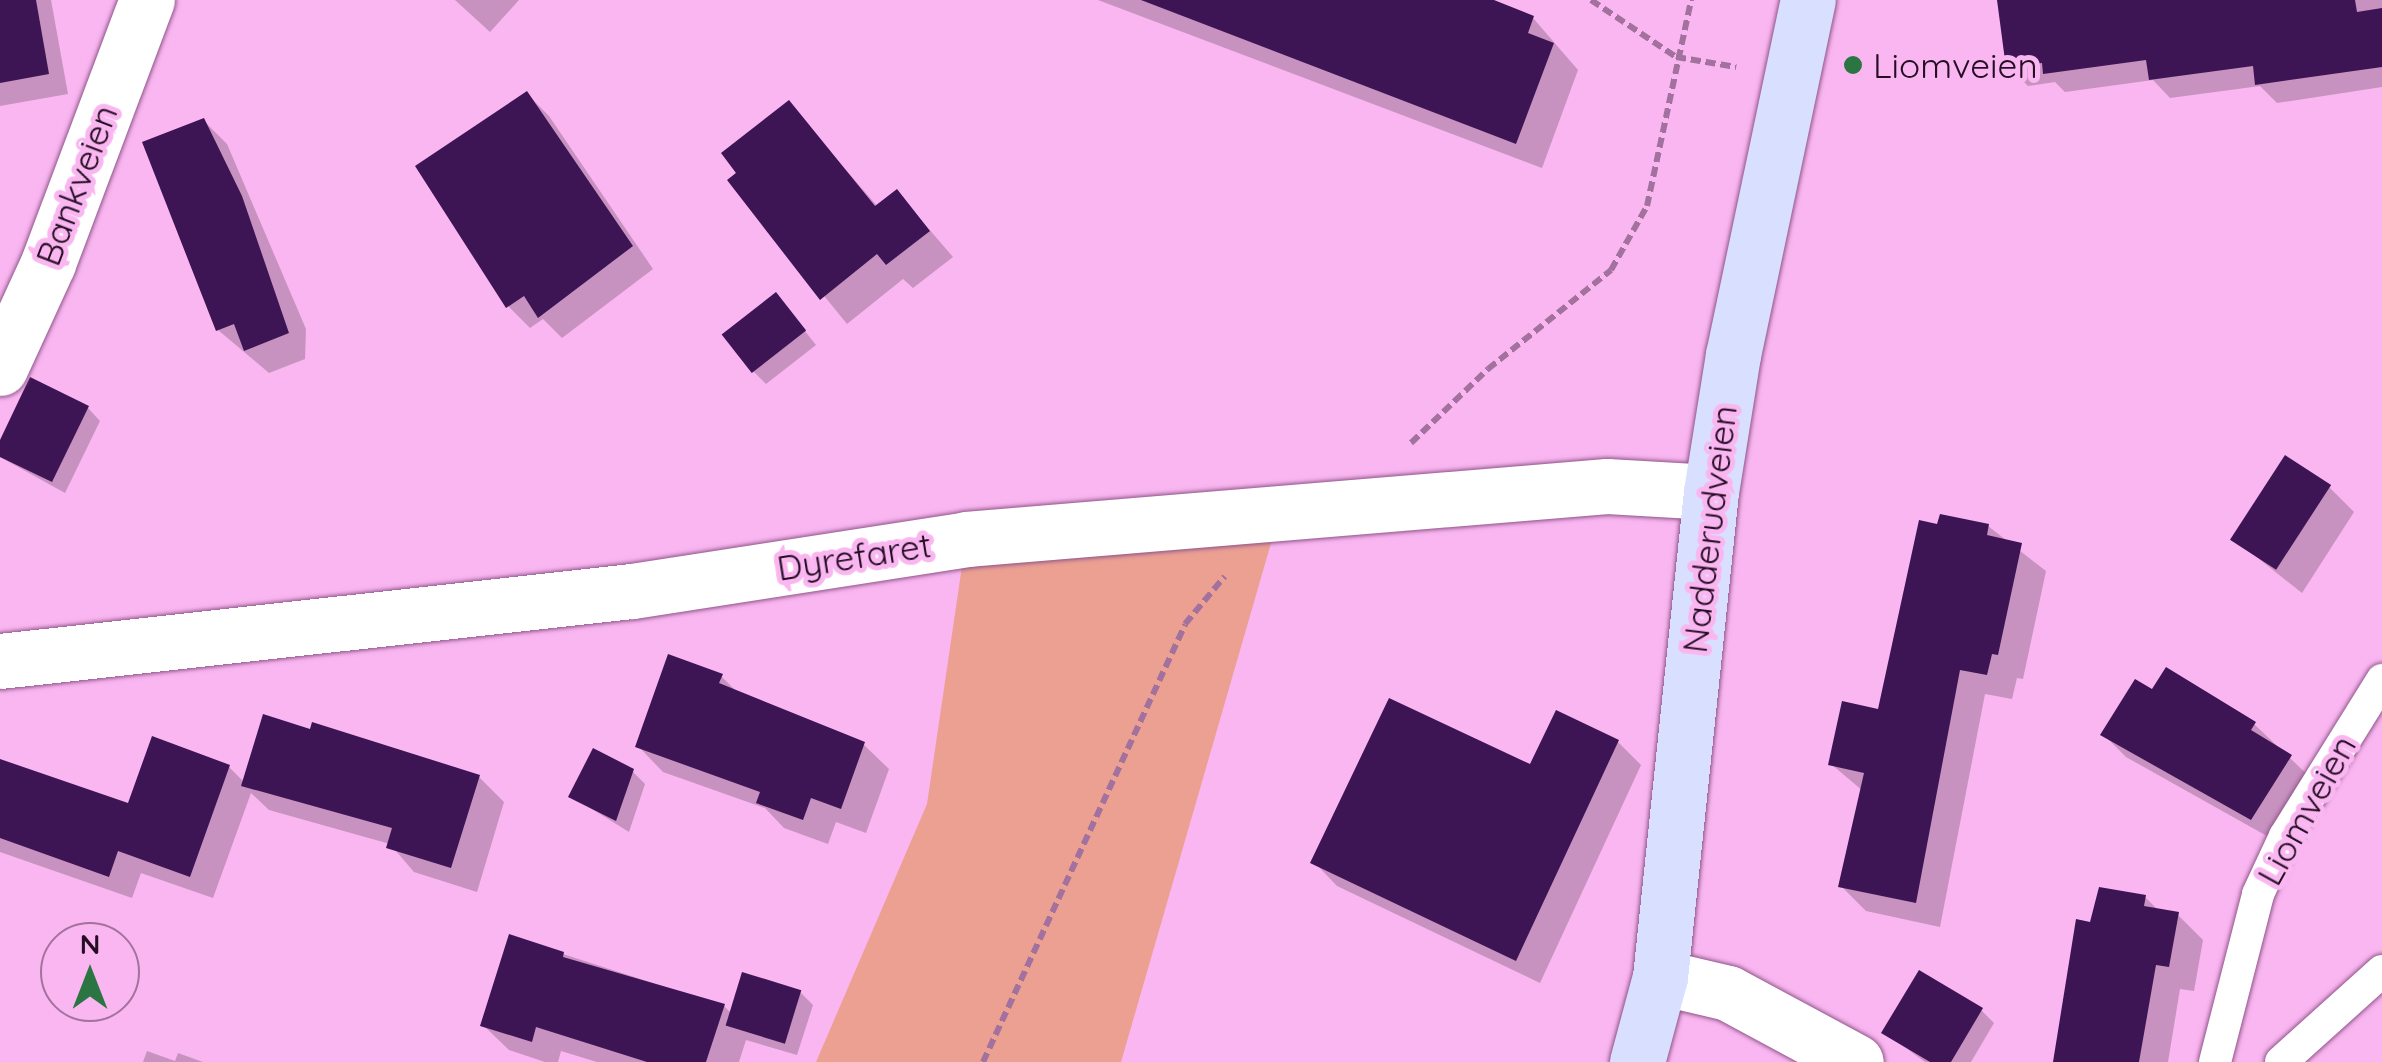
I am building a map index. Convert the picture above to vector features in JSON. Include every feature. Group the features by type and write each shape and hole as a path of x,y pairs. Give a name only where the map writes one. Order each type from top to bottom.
{"main road":[{"name":"Nadderudveien","path":"1637,1062 1660,977 1712,492 1750,262 1808,0"}],"street":[{"name":"Bankveien","path":"0,368 48,263 147,0"},
{"name":"Dyrefaret","path":"0,661 632,591 966,539 1607,486 1712,492"},
{"path":"1660,977 1728,993 1856,1062"}],"lane":[{"name":"Liomveien","path":"2215,1062 2258,894 2285,836 2382,680"},
{"path":"2281,1062 2382,971"}],"path":[{"path":"1591,0 1676,57 1741,68"},
{"path":"1407,447 1488,369 1610,270 1647,206 1691,0"},
{"path":"983,1062 1184,624 1280,512"}],"shaded area":[{"path":"1280,512 1121,1062 816,1062 927,804 966,539"}],"building":[{"path":"0,0 36,0 49,74 0,83"},
{"path":"1141,0 1494,0 1534,16 1528,33 1554,43 1516,144"},
{"path":"1997,0 2355,0 2357,12 2382,8 2382,67 2255,85 2253,66 2149,80 2146,60 2043,74 2042,63 2006,68"},
{"path":"527,91 633,246 538,318 524,296 506,308 415,166"},
{"path":"789,100 875,206 897,189 930,231 886,265 877,254 820,300 727,180 736,173 721,153"},
{"path":"204,118 242,196 289,333 244,351 234,324 216,331 142,142"},
{"path":"776,292 806,331 752,373 722,334"},
{"path":"30,377 89,406 52,482 0,457 0,440"},
{"path":"2285,455 2331,485 2276,570 2230,540"},
{"path":"1940,514 1989,524 1987,535 2022,543 1998,655 1992,654 1987,675 1960,670 1916,903 1838,887 1864,773 1828,765 1842,701 1878,709 1919,520 1937,524"},
{"path":"668,654 723,674 719,683 865,742 841,809 811,798 803,820 756,803 760,792 635,747"},
{"path":"2166,667 2256,722 2251,730 2292,755 2251,820 2100,735 2135,679 2152,689"},
{"path":"1389,698 1530,764 1556,710 1619,740 1516,961 1310,863"},
{"path":"263,714 310,729 312,722 480,775 451,868 386,848 392,828 241,786"},
{"path":"152,736 230,765 190,877 118,851 109,877 0,838 0,759 128,803"},
{"path":"593,748 634,769 616,821 568,797"},
{"path":"2099,887 2146,895 2144,906 2179,912 2169,967 2156,965 2139,1062 2053,1062 2076,919 2090,922"},
{"path":"509,934 564,952 563,957 725,1004 706,1062 647,1062 536,1027 532,1042 480,1026"},
{"path":"1919,970 1983,1008 1951,1062 1930,1062 1881,1033"},
{"path":"742,972 801,990 785,1044 726,1026"}],"place":[{"name":"Liomveien","path":"1853,65"}]}
